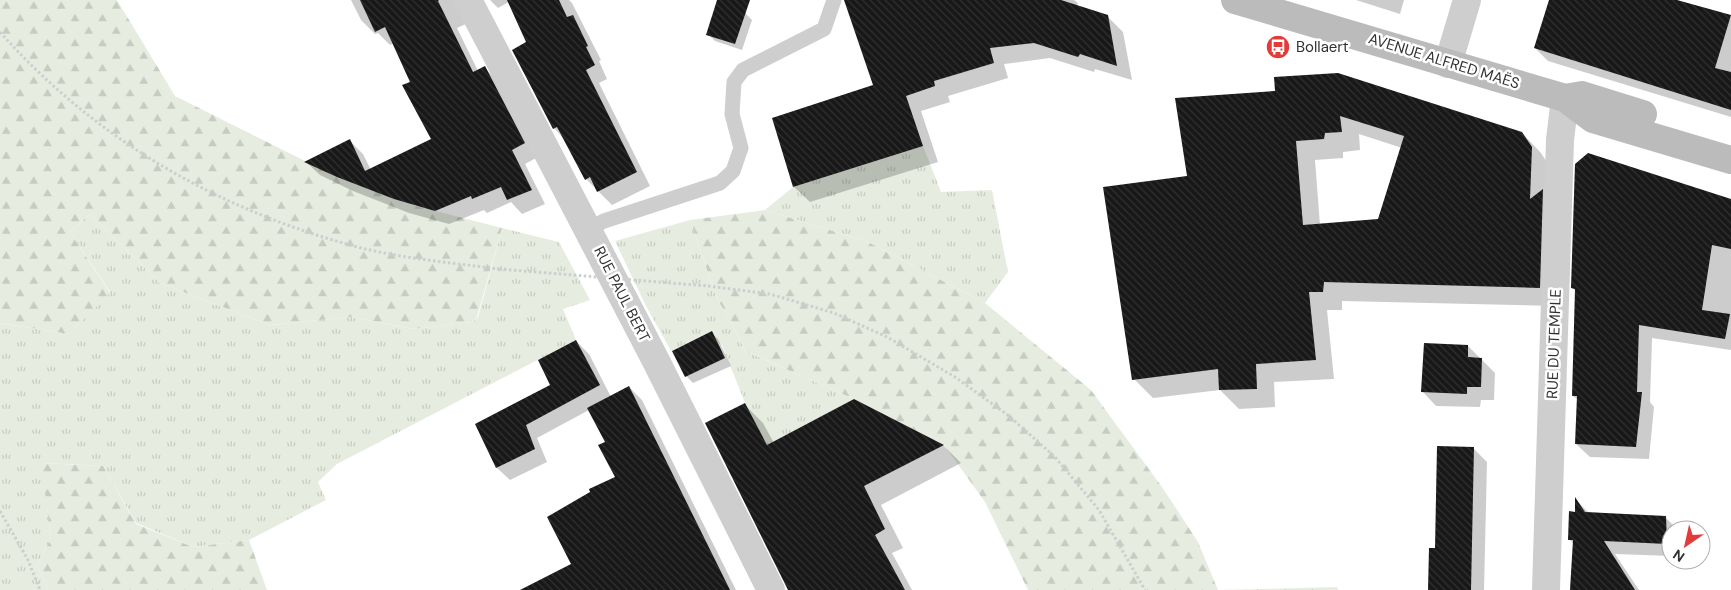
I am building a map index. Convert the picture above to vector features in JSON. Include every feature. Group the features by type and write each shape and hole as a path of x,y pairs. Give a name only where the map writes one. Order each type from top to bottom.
{"main road":[{"name":"AVENUE ALFRED MAËS","path":"1235,0 1565,98 1593,119 1731,160"},
{"name":"AVENUE ALFRED MAËS","path":"1565,98 1582,95 1731,142"}],"street":[{"name":"RUE PAUL BERT","path":"468,0 655,359 771,590"},
{"path":"1448,64 1467,0"},
{"name":"RUE DU TEMPLE","path":"1546,590 1560,140 1565,98"}],"lane":[{"path":"588,229 604,221 720,183 733,171 741,148 732,114 734,82 742,70 824,29 834,0"}],"path":[{"path":"0,32 53,86 105,128 153,161 214,195 281,222 344,243 410,257 499,269 708,286 770,294 834,313 887,337 955,377 1009,416 1055,457 1099,510 1144,590"},
{"path":"0,511 28,560 40,590"}],"green space":[{"path":"0,0 117,0 175,96 337,177 416,206 502,228 477,317 472,322 413,329 351,317 270,325 160,283 90,214 70,232 110,293 69,334 0,323"},
{"path":"923,146 941,192 992,190 1008,272 985,303 868,242 765,210 793,187"},
{"path":"765,210 868,242 985,303 1091,390 1162,487 1198,542 1218,590 1028,590 985,502 944,445 854,399 745,351 731,321 717,299 690,220"},
{"path":"90,214 160,283 270,325 351,317 413,329 472,322 478,317 502,228 559,242 590,300 563,309 576,340 337,464 318,482 326,500 249,540 193,547 136,523 103,466 42,463 51,538 37,565 48,590 0,590 0,323 69,334 110,292 70,232"},
{"path":"690,220 717,299 731,321 745,351 854,399 767,445 745,403 722,345 718,343 711,331 671,351 646,306 615,241"},
{"path":"41,463 103,466 136,524 193,547 249,540 267,590 48,590 37,565 51,538"},
{"path":"1337,587 1338,590 1218,590"}],"building":[{"path":"360,0 439,0 473,72 485,66 525,143 512,150 532,190 507,200 501,187 472,199 471,196 435,211 394,199 304,162 350,139 365,171 431,139 402,85 410,82 385,27 375,32"},
{"path":"507,0 559,0 567,17 573,15 595,65 586,70 637,172 597,192 590,177 585,180 557,127 553,129 512,50 526,42"},
{"path":"717,0 750,0 735,44 706,35"},
{"path":"844,0 1061,0 1108,15 1117,66 1080,54 1078,57 1034,43 990,48 994,63 934,81 935,86 906,96 923,146 793,187 772,118 873,85"},
{"path":"1549,0 1677,0 1731,15 1715,68 1731,72 1731,110 1534,48"},
{"path":"1338,73 1522,132 1532,147 1530,199 1543,189 1540,288 1324,282 1323,292 1309,292 1316,360 1256,364 1257,389 1219,390 1218,369 1132,380 1103,187 1187,176 1175,98 1275,91 1274,77","holes":["1340,116 1404,136 1378,219 1303,225 1296,141 1324,139 1325,133 1342,132"]},
{"path":"1588,153 1731,199 1731,249 1712,245 1702,310 1730,314 1725,339 1639,325 1637,392 1642,392 1636,447 1575,444 1577,396 1572,396 1575,289 1571,288 1575,164"},
{"path":"712,331 725,358 685,377 672,351"},
{"path":"576,340 600,385 526,425 535,449 496,468 475,424 550,385 538,360"},
{"path":"1424,343 1468,345 1468,357 1482,358 1481,387 1467,387 1467,394 1421,392"},
{"path":"629,386 730,590 520,590 571,564 547,517 590,492 589,489 615,477 598,445 605,442 587,408"},
{"path":"854,399 944,445 864,486 885,529 875,535 905,590 788,590 705,423 745,403 767,445"},
{"path":"1437,446 1474,447 1471,590 1428,590 1429,548 1435,548"},
{"path":"1575,497 1585,512 1666,516 1666,520 1661,520 1661,544 1604,541 1635,590 1570,590 1573,540 1568,540 1569,511 1575,512"}],"place":[{"name":"Bollaert","path":"1278,47"}]}
